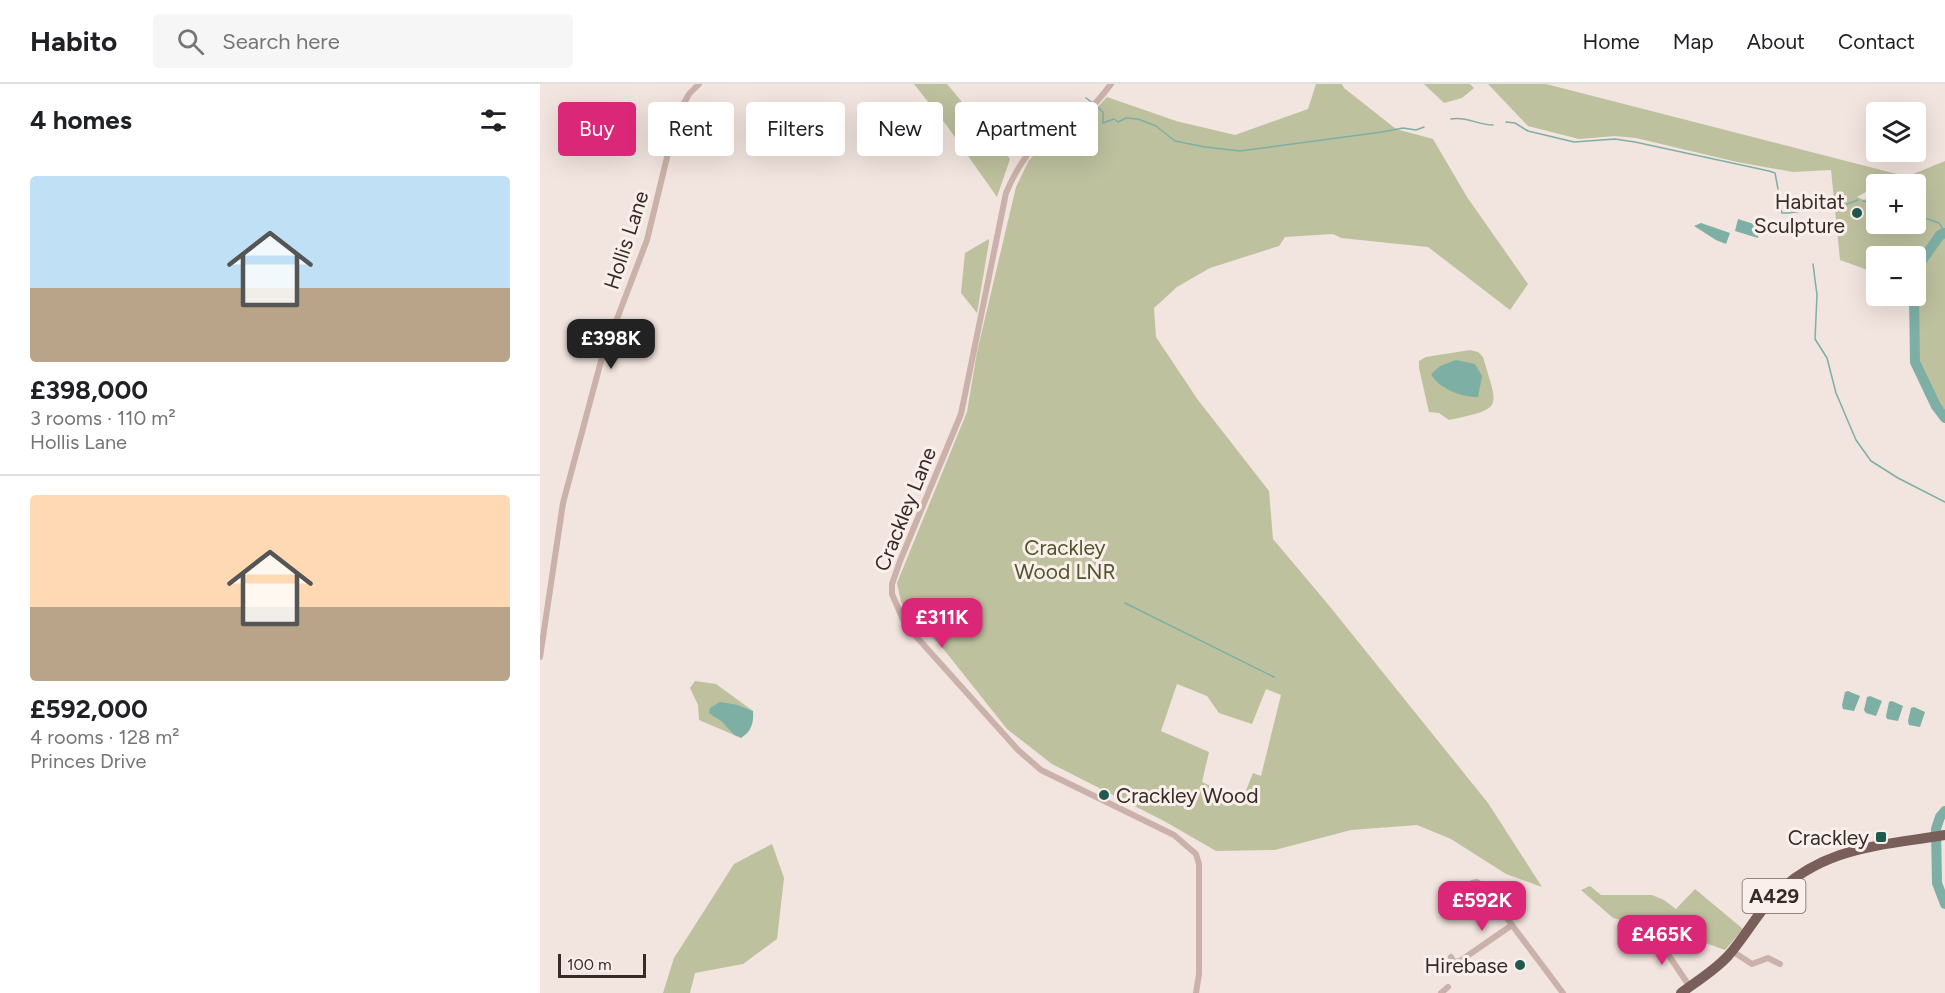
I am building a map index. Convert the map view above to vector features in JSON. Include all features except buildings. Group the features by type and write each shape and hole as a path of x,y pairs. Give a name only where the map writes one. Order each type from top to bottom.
{"main road":[{"name":"A429","path":"1685,990 1715,969 1732,951 1774,896 1797,877 1822,861 1856,849 1939,836"}],"street":[{"name":"Hollis Lane","path":"540,657 563,503 601,361 647,240 677,116 689,94 699,84"},
{"name":"Crackley Lane","path":"1111,84 1096,103 1073,122 1046,136 1024,158 1006,193 961,414 900,561 892,584 892,594 905,624 1018,750 1041,770 1174,836 1196,854 1199,974 1196,993"},
{"path":"1472,883 1477,882 1482,885 1563,993"},
{"path":"1451,957 1454,962 1460,962 1512,925"},
{"path":"1653,932 1685,990"},
{"path":"1732,951 1749,963 1753,964 1768,958 1780,964"},
{"path":"1441,993 1449,987"}],"green space":[{"path":"914,84 947,84 962,102 955,102 955,137 943,121 943,102 928,102"},
{"name":"Crackley Wood LNR","path":"1316,84 1342,84 1396,129 1433,139 1467,197 1528,284 1510,310 1428,247 1341,238 1333,234 1285,237 1279,246 1210,268 1177,287 1154,308 1156,337 1198,400 1269,491 1273,539 1488,803 1542,887 1506,874 1451,839 1417,825 1351,830 1275,850 1216,851 1164,821 1052,764 1007,729 945,651 901,602 897,583 967,412 977,352 1016,187 1029,160 1033,156 1098,156 1098,106 1107,97 1176,121 1235,135 1308,109","holes":["1177,684 1207,696 1219,713 1252,724 1266,689 1281,695 1261,776 1253,773 1242,801 1202,782 1209,752 1161,731"]},
{"path":"1424,84 1470,84 1474,88 1462,98 1444,103"},
{"path":"1488,84 1546,84 1897,174 1866,174 1866,192 1857,197 1864,200 1866,198 1866,234 1926,234 1926,174 1913,174 1945,161 1945,418 1936,406 1915,362 1916,306 1926,306 1926,246 1866,246 1866,269 1840,260 1831,170 1793,172 1737,162 1636,138 1615,136 1579,139 1528,126"},
{"path":"968,156 1007,156 1010,159 997,197"},
{"path":"989,239 977,313 961,293 965,253"},
{"path":"1470,350 1478,352 1483,357 1492,387 1493,404 1480,412 1449,420 1439,413 1429,412 1419,361 1426,357"},
{"path":"695,681 716,684 753,711 738,705 716,718 734,735 699,720 698,705 690,688"},
{"path":"772,844 784,878 777,939 743,964 695,973 690,993 663,993 674,958 734,864"},
{"path":"1590,886 1601,895 1652,895 1676,909 1695,889 1743,929 1725,950 1686,936 1613,918 1581,890"}],"water":[{"path":"1738,219 1760,226 1758,238 1735,231"},
{"path":"1701,223 1730,233 1726,244 1694,226"},
{"path":"1456,360 1475,364 1482,376 1478,397 1465,396 1451,391 1439,384 1431,374 1440,366"},
{"path":"1845,692 1860,696 1854,711 1843,709"},
{"path":"1867,697 1882,701 1876,716 1864,710"},
{"path":"720,702 738,705 753,711 751,727 741,738 734,735 722,722 709,713 710,708"},
{"path":"1889,702 1903,706 1898,721 1887,719 1886,716"},
{"path":"1911,708 1925,712 1920,727 1909,725"}],"waterway":[{"path":"1086,98 1092,102"},
{"path":"1098,108 1103,112 1103,123 1114,119 1118,122 1126,118 1138,119 1156,126 1175,141 1240,151 1403,128 1416,130 1424,127"},
{"path":"1451,119 1493,125"},
{"path":"1506,122 1515,123 1528,131 1574,142 1615,139 1769,171 1775,173 1778,189"},
{"path":"1779,204 1782,213 1788,213 1845,205 1858,200"},
{"path":"1926,218 1939,223 1945,232"},
{"path":"1926,255 1940,235 1945,233"},
{"path":"1813,264 1817,295 1815,339 1827,358 1836,393 1856,440 1871,461 1945,502"},
{"path":"1914,306 1915,362 1936,406 1945,418"},
{"path":"1125,603 1274,677"},
{"path":"1945,811 1936,829 1937,883 1945,904"}],"place":[{"name":"Habitat Sculpture","path":"1857,213"},
{"name":"Crackley Wood","path":"1104,795"},
{"name":"Crackley","path":"1881,837"},
{"name":"Hirebase","path":"1520,965"}]}
